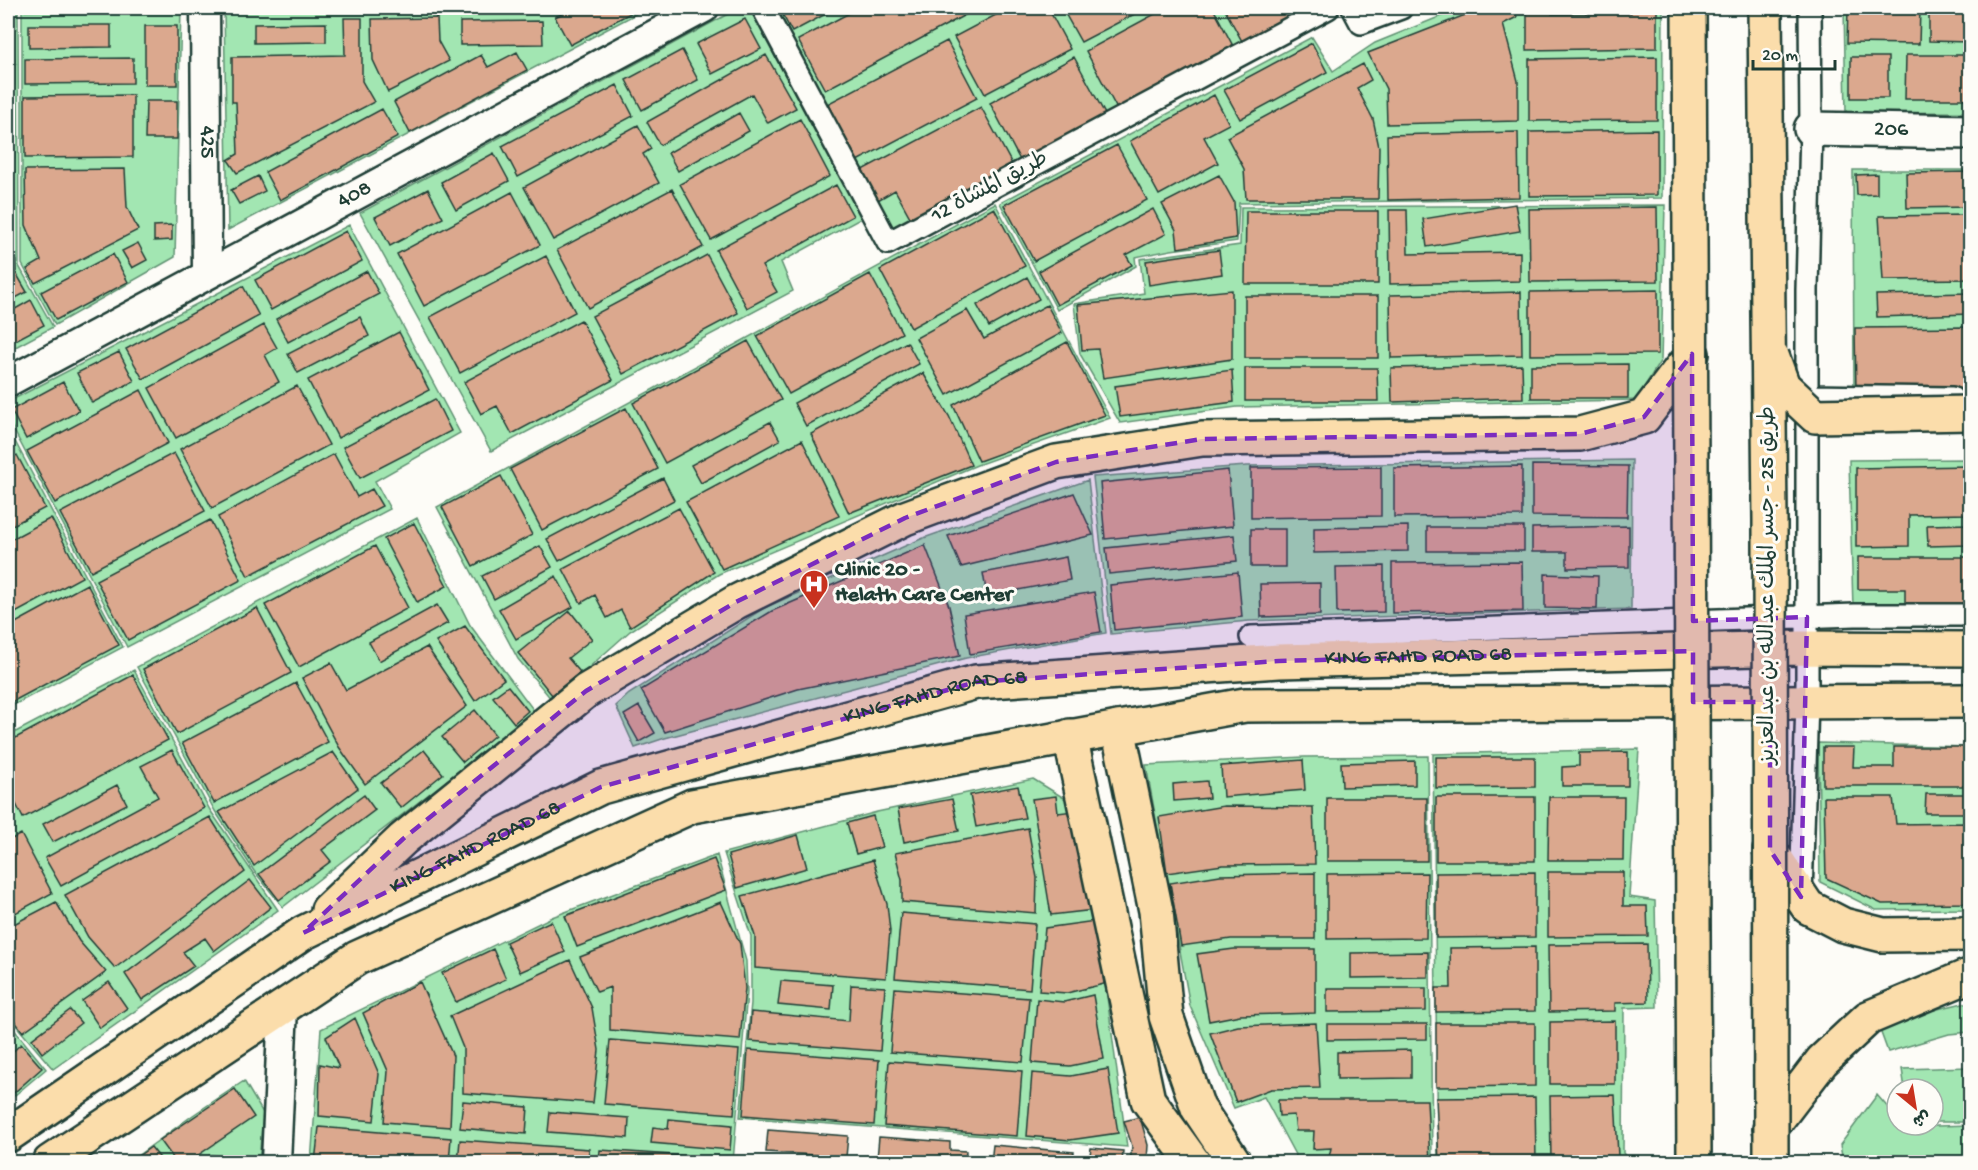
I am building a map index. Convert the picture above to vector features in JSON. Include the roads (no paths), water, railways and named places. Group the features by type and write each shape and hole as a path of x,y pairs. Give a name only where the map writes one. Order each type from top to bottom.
{"main road":[{"path":"1689,8 1694,1162"},
{"name":"طريق 25 - جسر الملك عبدالله بن عبدالعزيز","path":"1765,8 1770,520 1771,1162"},
{"name":"206","path":"1811,129 1971,132"},
{"path":"1767,343 1783,386 1815,416 1971,413"},
{"path":"303,933 403,839 586,692 736,602 905,518 1056,462 1202,439 1580,434 1644,417 1692,354"},
{"name":"KING FAHD ROAD 68","path":"8,1135 303,933 601,787 976,682 1279,661 1807,648 1971,649"},
{"name":"KING FAHD ROAD 68","path":"50,1162 357,958 692,806 1245,705 1971,700"},
{"path":"1118,728 1156,910 1166,1016 1198,1108 1234,1162"},
{"path":"1070,736 1148,1100 1193,1162"},
{"path":"1770,850 1808,907 1843,925 1883,935 1971,934"},
{"path":"1770,1130 1822,1061 1868,1018 1966,977 1971,977"}],"street":[{"name":"425","path":"205,8 207,274"},
{"name":"408","path":"8,382 704,8"},
{"name":"طريق المشاة 12","path":"764,8 888,243 1328,8"},
{"path":"1353,8 1361,23 1401,8"},
{"path":"1801,897 1807,702 1810,8"},
{"path":"1808,396 1971,398"},
{"path":"1251,637 1855,615 1971,615"},
{"path":"276,1162 283,1007"}],"place":[{"name":"Clinic 20 - Helath Care Center","path":"814,610"}]}
